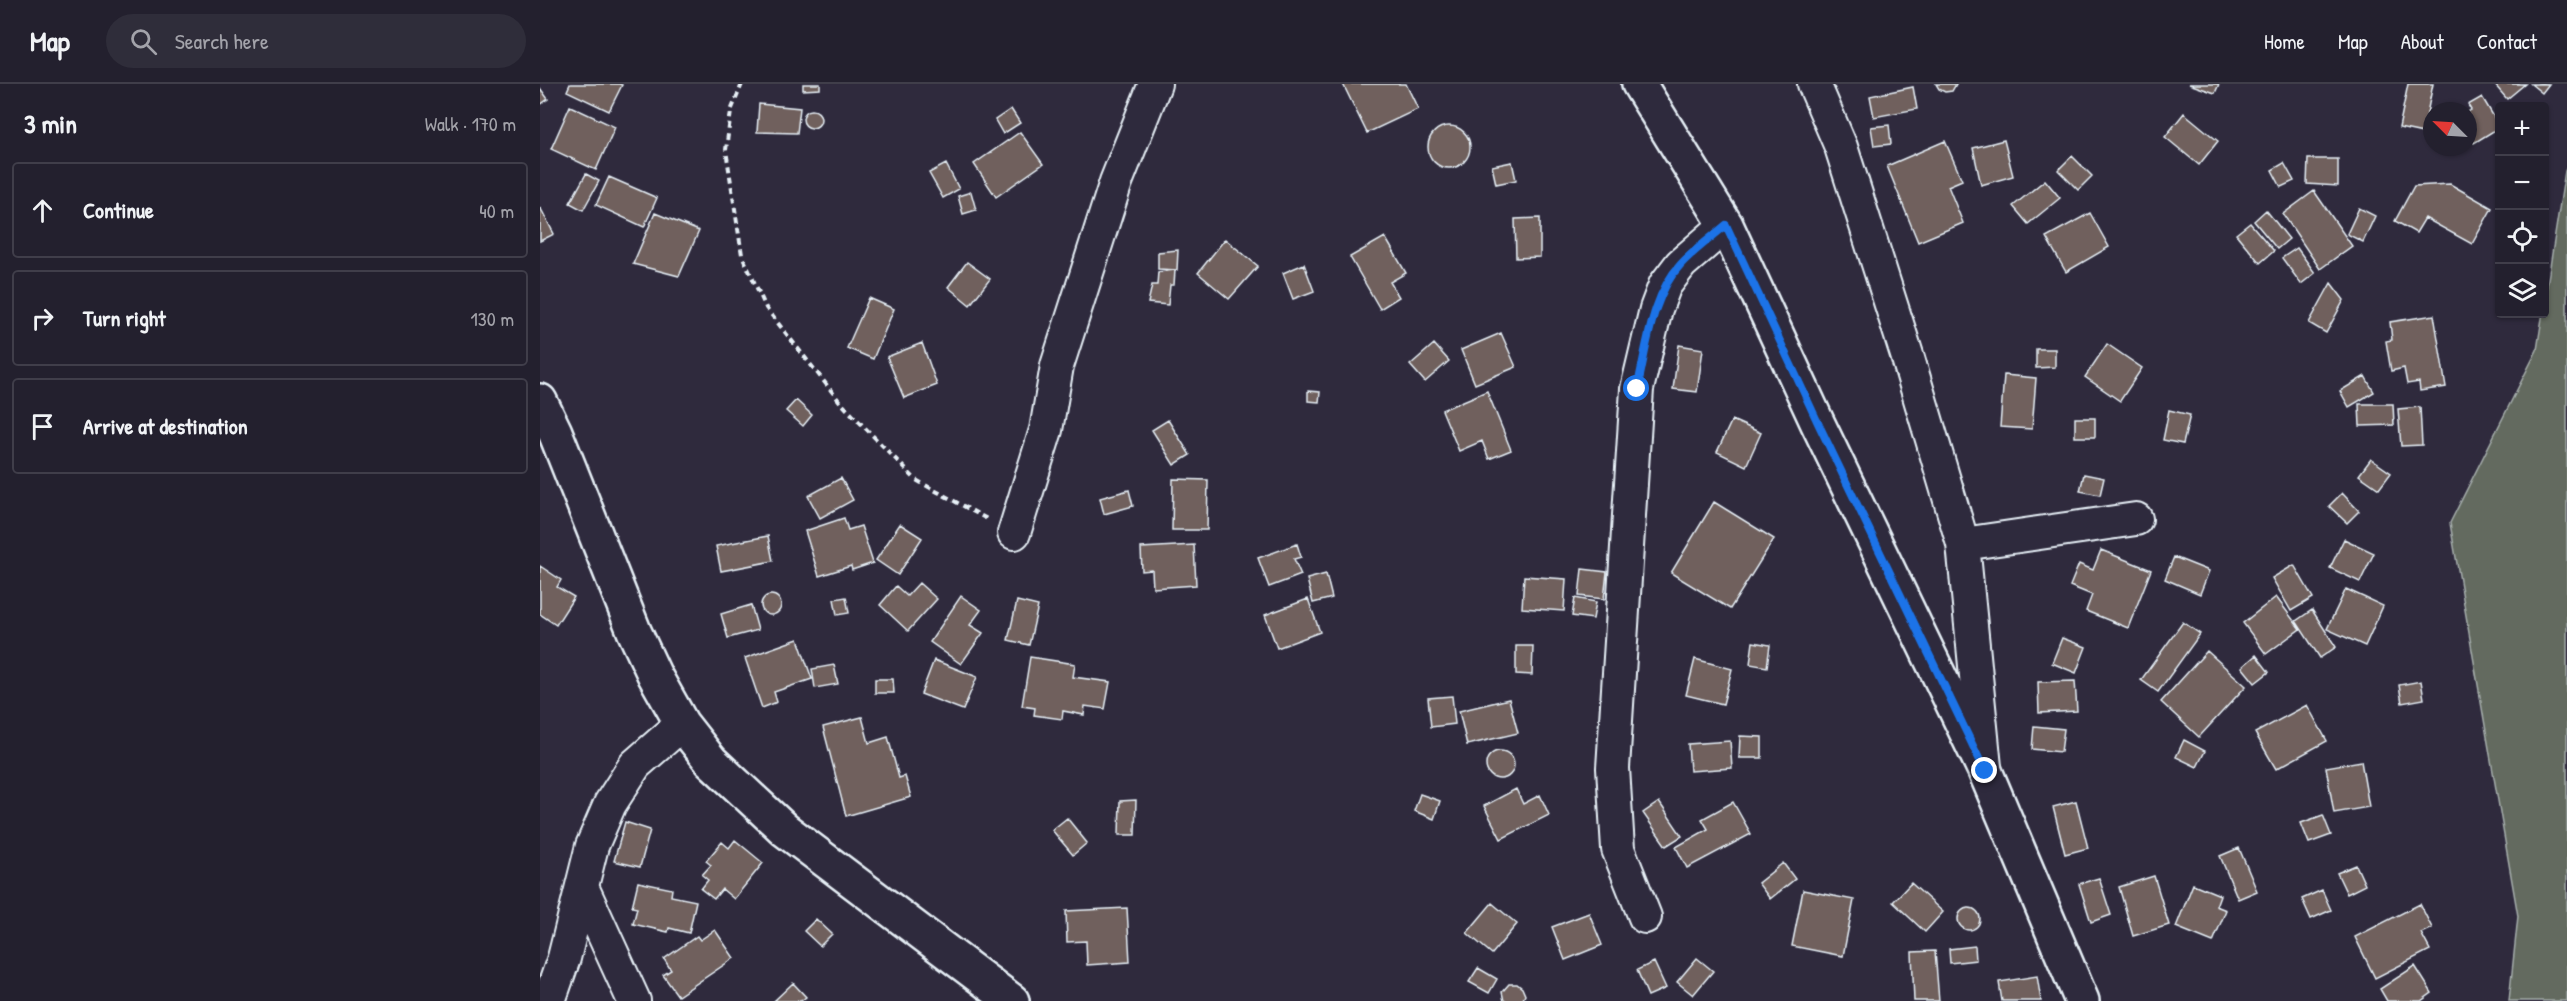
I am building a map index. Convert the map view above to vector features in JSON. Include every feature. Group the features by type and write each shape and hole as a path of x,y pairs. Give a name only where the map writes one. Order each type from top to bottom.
{"street":[{"path":"1014,533 1046,430 1061,355 1116,182 1155,84"},
{"path":"1639,84 1726,225 1823,434 1985,771 2082,1001"},
{"path":"1814,84 1844,158 1907,355 1963,544 1985,771"},
{"path":"1645,917 1618,849 1613,768 1637,389 1656,309 1665,285 1681,264 1726,225"},
{"path":"540,401 547,439 655,676 682,724 711,761 785,830 1012,1001"},
{"path":"1963,544 2136,519"},
{"path":"549,1001 564,958 592,846 610,804 635,765 682,724"},
{"path":"582,887 633,1001"}],"path":[{"path":"742,84 731,111 726,150 742,255 766,308 841,403 916,480 1014,533"}],"shaded area":[{"path":"2567,167 2567,1001 2509,1001 2518,916 2450,523 2537,350 2542,318 2549,318 2549,273"}],"building":[{"path":"570,84 622,85 609,111 567,91"},
{"path":"803,84 820,84 820,89 803,90"},
{"path":"1343,84 1406,84 1418,109 1367,133"},
{"path":"1936,84 1956,84 1952,91 1945,92"},
{"path":"2189,84 2219,84 2215,93"},
{"path":"2408,84 2433,84 2429,102 2423,102 2423,133 2399,128"},
{"path":"2494,84 2525,84 2507,99"},
{"path":"2531,84 2549,84 2542,93"},
{"path":"1913,87 1917,109 1874,117 1870,96"},
{"path":"540,88 548,99 540,105"},
{"path":"2482,97 2495,119 2495,130 2477,141 2477,102 2473,102"},
{"path":"759,104 800,108 797,133 757,132"},
{"path":"570,106 615,127 596,170 551,149"},
{"path":"1011,109 1020,123 1003,134 995,120"},
{"path":"812,110 818,113 821,119 818,125 812,128 806,125 803,119 806,113"},
{"path":"2184,113 2218,141 2199,165 2165,137"},
{"path":"1889,125 1891,144 1874,146 1871,127"},
{"path":"1449,126 1457,127 1464,132 1469,139 1469,155 1464,162 1457,167 1449,168 1441,167 1434,162 1429,155 1428,147 1429,139 1434,132 1441,127"},
{"path":"1020,132 1043,164 996,197 974,164"},
{"path":"2004,140 2013,176 1981,185 1973,148"},
{"path":"1945,141 1962,180 1948,186 1963,223 1918,242 1887,166"},
{"path":"2072,156 2092,176 2078,190 2058,170"},
{"path":"2308,159 2338,159 2338,186 2307,184"},
{"path":"1512,162 1516,180 1496,184 1492,166"},
{"path":"2284,163 2294,181 2281,187 2272,170"},
{"path":"946,164 959,189 943,198 929,173"},
{"path":"586,174 599,181 583,210 570,203"},
{"path":"609,177 657,198 644,227 596,205"},
{"path":"2045,180 2060,198 2028,224 2013,206"},
{"path":"2450,184 2492,208 2472,244 2425,218 2416,233 2395,221 2414,186"},
{"path":"2314,191 2352,246 2320,269 2283,214"},
{"path":"971,192 976,210 963,214 958,196"},
{"path":"540,207 554,234 540,241"},
{"path":"2359,208 2375,216 2363,242 2347,234"},
{"path":"2266,210 2289,239 2277,249 2254,221"},
{"path":"655,213 699,231 679,276 633,264"},
{"path":"2090,213 2109,247 2066,272 2046,237"},
{"path":"1540,218 1540,257 1516,258 1515,219"},
{"path":"2250,223 2274,251 2260,263 2236,234"},
{"path":"1385,237 1406,273 1390,282 1399,297 1380,309 1350,257"},
{"path":"1225,239 1258,266 1229,299 1198,273"},
{"path":"2297,248 2315,273 2301,284 2282,258"},
{"path":"1178,250 1177,270 1158,269 1158,252"},
{"path":"967,262 990,279 970,305 948,287"},
{"path":"1304,264 1314,291 1293,299 1283,273"},
{"path":"1175,270 1174,285 1170,285 1168,305 1148,303 1152,285 1157,285 1158,272"},
{"path":"2331,283 2344,300 2326,333 2309,323"},
{"path":"869,298 894,309 873,359 847,348"},
{"path":"2434,315 2446,387 2420,391 2419,382 2407,384 2404,368 2391,371 2386,341 2392,340 2390,322"},
{"path":"1501,333 1516,367 1475,384 1461,350"},
{"path":"922,343 937,385 904,398 887,357"},
{"path":"1434,344 1449,361 1425,382 1410,365"},
{"path":"2107,344 2142,368 2120,401 2085,377"},
{"path":"1679,345 1703,349 1697,392 1673,389"},
{"path":"2036,349 2055,349 2055,367 2036,368"},
{"path":"2004,375 2036,378 2032,429 2000,427"},
{"path":"2365,376 2374,392 2349,407 2340,391"},
{"path":"1308,391 1320,392 1319,402 1308,401"},
{"path":"1487,391 1511,450 1489,459 1482,441 1459,451 1442,410"},
{"path":"796,400 812,415 803,426 786,411"},
{"path":"2359,404 2393,404 2394,425 2360,426"},
{"path":"2420,407 2422,445 2401,446 2398,409"},
{"path":"2169,410 2190,415 2183,444 2163,440"},
{"path":"2075,418 2095,418 2095,437 2075,437"},
{"path":"1168,420 1190,455 1174,465 1152,430"},
{"path":"1732,420 1761,433 1746,466 1717,452"},
{"path":"2371,459 2391,473 2379,489 2359,475"},
{"path":"2084,474 2104,478 2100,495 2080,491"},
{"path":"841,478 853,500 820,518 808,496"},
{"path":"1173,479 1208,480 1207,530 1172,530"},
{"path":"1129,490 1133,506 1104,514 1100,498"},
{"path":"2342,493 2359,511 2347,523 2329,506"},
{"path":"1714,502 1774,539 1730,609 1671,573"},
{"path":"844,518 848,530 861,526 873,563 852,570 851,566 819,576 805,531"},
{"path":"900,524 922,538 898,575 876,560"},
{"path":"768,536 773,561 721,571 716,546"},
{"path":"2344,539 2374,553 2360,582 2330,568"},
{"path":"1297,544 1301,557 1294,559 1301,575 1269,587 1258,558"},
{"path":"1194,545 1196,585 1153,588 1152,570 1142,571 1141,548"},
{"path":"2101,550 2151,570 2128,628 2086,611 2092,595 2070,586 2079,564 2093,570"},
{"path":"2174,557 2209,571 2200,594 2165,579"},
{"path":"2294,565 2313,598 2291,611 2272,578"},
{"path":"540,566 561,580 557,587 574,597 556,625 540,614"},
{"path":"1582,569 1607,572 1604,599 1579,596"},
{"path":"1326,574 1332,598 1313,603 1307,579"},
{"path":"1524,576 1566,579 1564,611 1522,608"},
{"path":"919,583 937,599 908,631 880,605 896,586 907,596"},
{"path":"2346,589 2383,606 2365,646 2327,629"},
{"path":"771,595 778,598 781,605 778,612 771,615 764,612 761,605 764,598"},
{"path":"961,596 981,610 970,625 983,633 961,664 930,642"},
{"path":"846,597 849,613 837,615 834,599"},
{"path":"2276,597 2300,629 2266,654 2243,623"},
{"path":"1575,598 1596,602 1593,619 1572,616"},
{"path":"1308,599 1320,632 1277,648 1265,615"},
{"path":"1017,601 1038,606 1029,645 1008,640"},
{"path":"751,605 758,630 728,638 721,614"},
{"path":"2312,610 2336,647 2320,658 2296,621"},
{"path":"2183,622 2200,634 2158,692 2141,680"},
{"path":"2062,638 2086,647 2076,673 2052,663"},
{"path":"798,639 812,679 774,692 777,702 762,708 745,658"},
{"path":"1753,642 1770,645 1767,667 1750,664"},
{"path":"1516,646 1533,646 1532,675 1516,674"},
{"path":"2207,651 2246,686 2199,737 2161,702"},
{"path":"2256,655 2269,672 2255,683 2242,667"},
{"path":"1030,657 1075,664 1073,677 1110,682 1105,709 1085,706 1084,715 1063,711 1062,719 1034,715 1035,708 1022,706"},
{"path":"1695,659 1732,669 1723,704 1686,695"},
{"path":"934,660 977,677 963,710 921,694"},
{"path":"834,665 838,684 815,688 812,669"},
{"path":"875,679 893,679 894,693 875,693"},
{"path":"2075,681 2077,711 2039,713 2038,682"},
{"path":"2421,681 2424,699 2402,703 2399,685"},
{"path":"1452,696 1455,724 1431,727 1428,698"},
{"path":"1509,699 1518,733 1467,745 1459,711"},
{"path":"2307,705 2327,741 2276,769 2255,733"},
{"path":"862,717 869,743 888,737 899,778 905,776 911,797 846,816 823,727"},
{"path":"2034,726 2064,729 2061,752 2032,749"},
{"path":"1740,736 1762,737 1762,758 1739,758"},
{"path":"2184,740 2205,751 2197,767 2176,757"},
{"path":"1730,741 1732,768 1690,771 1688,744"},
{"path":"1500,751 1510,755 1514,765 1510,775 1500,779 1490,775 1486,765 1490,755"},
{"path":"2361,761 2369,807 2334,813 2326,767"},
{"path":"1516,789 1523,804 1540,795 1549,815 1501,839 1484,806"},
{"path":"1420,794 1440,801 1434,819 1414,811"},
{"path":"1136,800 1135,835 1119,835 1120,801"},
{"path":"2076,801 2088,848 2065,854 2053,807"},
{"path":"1659,802 1682,836 1666,846 1643,813"},
{"path":"1733,802 1751,834 1687,868 1676,847 1708,829 1702,819"},
{"path":"2323,815 2331,835 2309,843 2301,823"},
{"path":"1067,818 1087,843 1073,855 1052,830"},
{"path":"625,822 650,830 640,867 614,861"},
{"path":"735,840 763,863 734,899 722,889 714,899 701,889 708,880 702,875 711,865 706,861 722,842 729,848"},
{"path":"2239,848 2257,891 2238,899 2220,856"},
{"path":"1783,863 1795,879 1770,899 1758,883"},
{"path":"2356,865 2365,885 2347,894 2337,873"},
{"path":"2154,876 2169,925 2133,936 2119,887"},
{"path":"2099,878 2111,915 2091,922 2079,884"},
{"path":"638,882 672,889 671,896 696,901 689,933 669,928 668,932 633,924 637,908 632,907"},
{"path":"1911,883 1943,912 1925,932 1893,902"},
{"path":"2193,884 2220,895 2216,906 2226,910 2213,942 2176,927"},
{"path":"1803,890 1854,900 1843,956 1792,946"},
{"path":"2322,890 2331,910 2311,919 2302,899"},
{"path":"1492,903 1517,924 1492,954 1467,933"},
{"path":"2420,904 2432,928 2421,933 2430,950 2375,978 2355,937"},
{"path":"1127,908 1130,962 1087,965 1086,941 1067,942 1066,911"},
{"path":"1969,908 1979,915 1980,919 1973,929 1969,930 1959,923 1958,919 1965,909"},
{"path":"1589,913 1602,945 1565,960 1552,927"},
{"path":"816,919 832,934 820,946 804,931"},
{"path":"715,930 734,958 678,996 663,975 671,970 664,959 697,936 700,940"},
{"path":"1975,946 1976,960 1950,963 1949,949"},
{"path":"1935,951 1939,1001 1914,1001 1912,952"},
{"path":"1697,958 1713,971 1693,995 1677,982"},
{"path":"1654,962 1666,988 1648,996 1637,970"},
{"path":"2415,966 2432,993 2421,1001 2387,1001 2380,989"},
{"path":"1478,968 1497,979 1489,993 1469,982"},
{"path":"2037,976 2041,1001 2002,1001 1999,982"},
{"path":"793,983 806,997 801,1001 774,1001"},
{"path":"1509,984 1517,984 1522,988 1525,995 1522,1001 1504,1001 1502,992"}],"route":[{"path":"1637,389 1656,309 1665,285 1681,264 1726,225 1985,771"}]}
